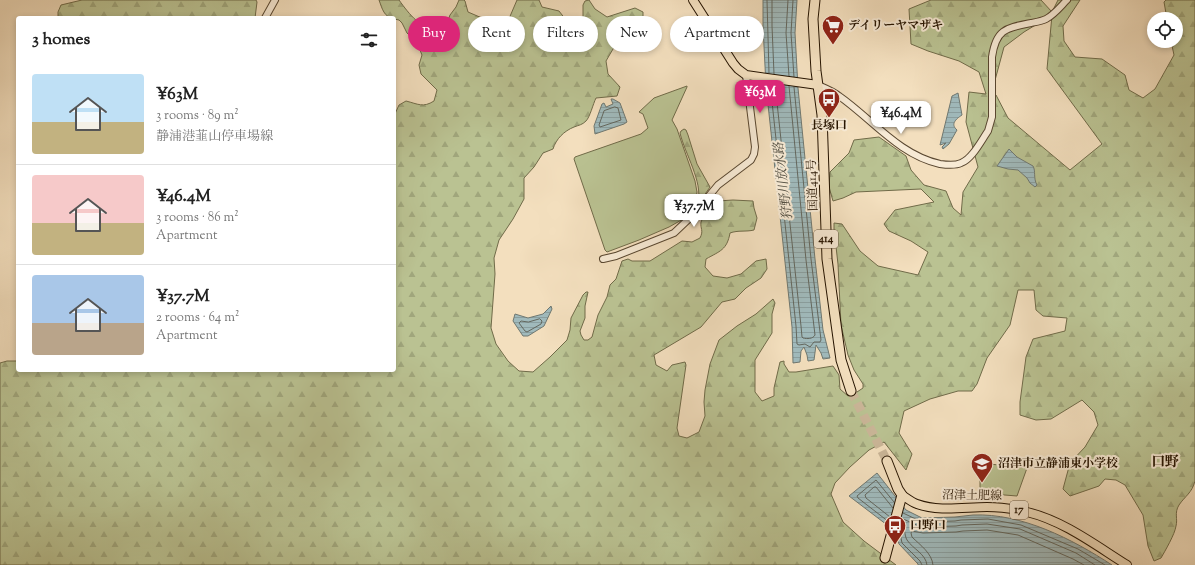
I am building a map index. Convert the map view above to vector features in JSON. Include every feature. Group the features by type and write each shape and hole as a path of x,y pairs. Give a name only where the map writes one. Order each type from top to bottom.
{"highway":[{"name":"国道414号","path":"815,0 813,19 814,84 822,115 828,271 841,360 852,391"},
{"path":"885,558 901,497 887,461"}],"main road":[{"path":"693,0 738,69 749,76 814,84"},
{"name":"沼津土肥線","path":"901,497 925,507 989,507 1028,512 1064,526 1126,565"}],"street":[{"path":"267,16 275,0"},
{"path":"814,84 828,89 840,96 897,144 915,154 941,164 961,164 970,156 990,126 992,117 992,57 997,38 1001,33 1010,28 1047,19 1067,0"},
{"path":"603,259 616,256 674,233 694,214 718,185 751,160 755,147 749,76"}],"green space":[{"path":"82,0 256,0 257,2 255,16 58,16 61,5"},
{"path":"379,0 399,0 412,16 408,16 408,34 402,23 396,19 396,16 388,16 382,9"},
{"path":"459,0 464,0 468,12 477,16 468,16 468,52 525,52 525,16 510,16 517,0 539,0 542,7 559,11 563,16 533,16 533,52 598,52 598,16 583,16 583,5 585,1 589,0 595,9 606,16 606,52 611,52 606,61 608,74 620,87 617,96 596,98 586,121 564,133 558,139 553,149 543,153 534,167 524,178 524,199 499,240 494,258 495,274 491,328 496,344 508,361 519,371 533,372 567,340 571,318 586,292 588,292 585,306 585,318 580,331 584,340 588,340 592,337 598,315 607,297 610,285 616,279 622,261 628,259 632,261 650,261 682,241 692,242 700,238 702,233 701,222 718,201 753,201 757,218 754,230 730,233 725,247 706,259 705,267 713,276 727,278 741,274 756,261 766,259 767,269 761,278 746,288 735,299 722,302 701,327 654,355 656,365 667,371 672,365 685,362 686,365 677,428 679,436 687,438 699,432 705,416 705,390 710,364 719,340 756,314 773,299 775,303 772,314 772,333 755,360 755,392 762,401 774,396 774,388 780,362 784,361 784,364 789,372 833,366 839,375 840,389 848,396 863,388 863,384 854,370 848,355 841,325 834,223 842,224 860,251 878,266 918,275 928,252 911,241 889,231 884,224 895,210 934,202 921,189 856,192 833,201 829,187 830,172 849,153 854,140 879,137 906,156 911,170 924,185 946,191 953,208 961,215 963,192 978,167 966,122 969,92 986,94 979,72 959,61 911,44 909,9 931,0 1041,0 1052,12 1058,0 1080,0 1063,26 1064,41 1075,57 1102,59 1125,75 1129,90 1143,98 1155,89 1174,55 1172,48 1183,48 1183,12 1166,12 1164,2 1166,0 1195,0 1195,481 1194,485 1178,508 1176,513 1175,529 1161,558 1154,561 1148,546 1143,515 1125,485 1116,480 1105,479 1099,486 1070,496 1063,489 1070,463 1085,447 1098,425 1094,412 1082,400 1051,419 1036,420 1020,415 1020,402 1026,357 1033,339 1065,331 1067,318 1043,316 1036,310 1034,290 1018,290 1010,325 987,358 977,384 972,391 958,391 930,399 904,411 899,433 912,454 906,470 884,442 869,450 835,483 831,494 843,522 864,541 896,565 0,565 0,363 16,361 16,372 396,372 396,112 399,105 406,101 423,105 434,101 437,90 421,74 419,65 422,55 421,52 460,52 460,16 450,16","holes":["1052,15 1047,69 1102,144 1070,170 1008,118 996,95 991,95 1004,47 1024,32"]},
{"path":"635,8 643,12 643,16 610,16"},
{"path":"687,86 672,120 677,129 695,181 697,192 693,208 685,218 669,227 607,252 605,250 574,159 575,157 641,134 648,128 643,114 639,112 654,98"},
{"path":"684,129 688,135 697,164 710,187 699,203 696,177 680,133"},
{"path":"980,463 1027,468 1017,496 980,493"}],"water":[{"name":"狩野川放水路","path":"763,0 797,0 795,33 798,88 823,330 830,358 823,359 816,345 814,360 808,361 804,347 801,351 800,362 793,363 792,327 766,86"},
{"path":"958,93 962,115 954,124 957,130 949,144 943,149 942,147 946,143 940,145 952,96"},
{"path":"611,99 620,103 627,122 595,134 594,126 602,104 604,103 606,107 613,104"},
{"path":"1009,149 1017,157 1033,166 1037,185 1035,187 1018,170 997,166"},
{"path":"551,306 552,309 544,326 528,336 523,336 513,321 515,314 528,318 543,314"},
{"path":"877,473 906,510 922,518 973,515 1010,518 1028,523 1063,537 1097,555 1112,565 918,565 899,544 895,531 849,496"}],"tunnel":[{"path":"851,391 887,461"}],"place":[{"name":"デイリーヤマザキ","path":"833,46"},
{"name":"長塚口","path":"829,118"},
{"name":"沼津市立静浦東小学校","path":"982,484"},
{"name":"口野口","path":"895,546"}],"district":[{"name":"口野","path":"1165,463"}]}
